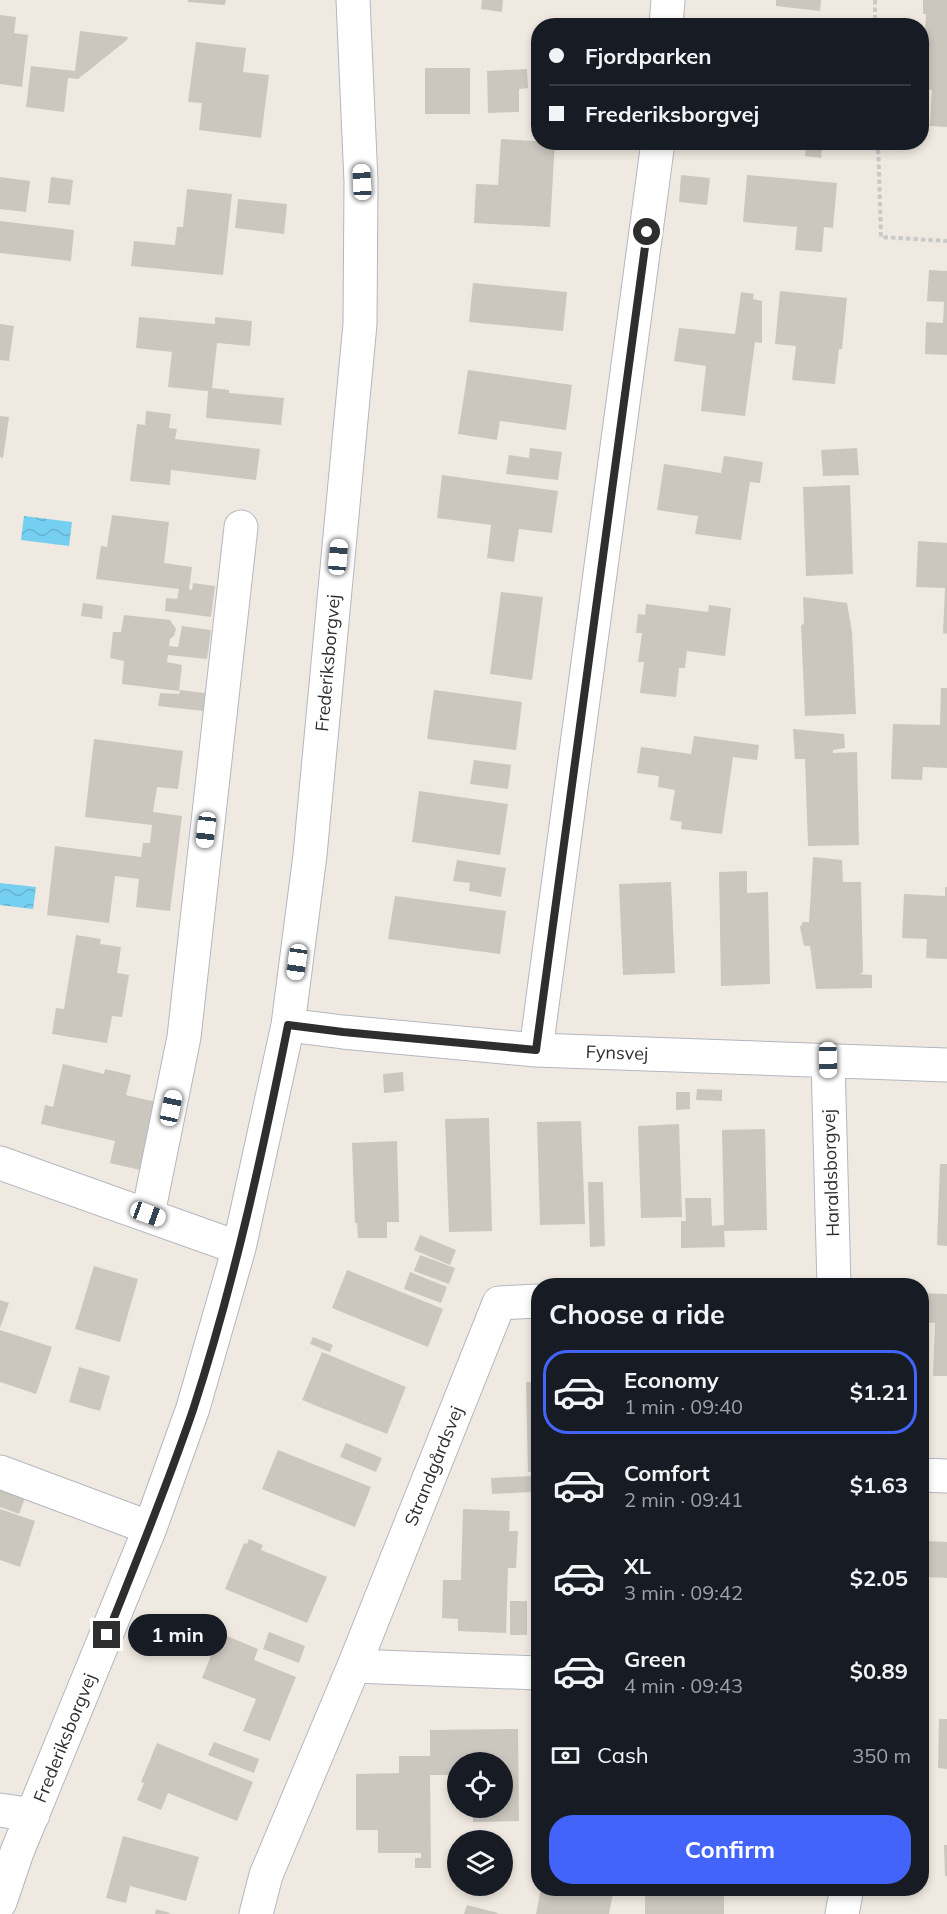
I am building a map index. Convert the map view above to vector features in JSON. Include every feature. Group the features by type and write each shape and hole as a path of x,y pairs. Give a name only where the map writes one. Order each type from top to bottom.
{"street":[{"name":"Frederiksborgvej","path":"0,1902 17,1852 150,1528 193,1408 239,1248 288,1025 310,855 360,324 362,182 353,0"},
{"path":"667,18 668,0"},
{"path":"536,1050 657,150"},
{"path":"148,1214 184,1037 241,527"},
{"name":"Fynsvej","path":"288,1025 536,1050 947,1065"},
{"name":"Haraldsborgvej","path":"828,1060 828,1278"},
{"path":"0,1163 239,1248"},
{"name":"Strandgårdsvej","path":"256,1914 266,1875 354,1666 499,1303 531,1301"},
{"path":"0,1472 150,1528"},
{"path":"929,1475 947,1476"},
{"path":"354,1666 531,1673"},
{"name":"Frederiksborgvej","path":"0,1810 33,1815"},
{"path":"842,1914 845,1896"}],"path":[{"path":"875,0 875,18"},
{"path":"878,150 881,237 947,241"}],"water":[{"path":"24,516 72,522 69,546 21,540"},
{"path":"0,883 36,887 33,909 0,905"}],"building":[{"path":"188,0 226,0 225,5 188,2"},
{"path":"482,0 503,0 502,12 481,9"},
{"path":"776,0 821,0 820,11 776,6"},
{"path":"923,0 947,0 947,127 930,126 932,90 929,90 929,18 923,14"},
{"path":"0,15 16,17 14,33 28,35 22,87 0,84"},
{"path":"80,31 128,37 78,79 68,78 64,112 26,107 31,66 75,71"},
{"path":"196,42 246,48 243,72 269,75 261,138 199,130 202,103 188,102"},
{"path":"425,68 470,68 470,114 425,114"},
{"path":"527,69 528,88 519,89 519,112 488,113 487,71"},
{"path":"501,139 531,141 531,150 555,150 550,227 474,223 476,184 498,185"},
{"path":"806,150 822,150 821,158 805,156"},
{"path":"681,175 710,178 707,205 679,202"},
{"path":"747,175 837,183 833,228 824,227 822,252 795,250 797,227 743,222"},
{"path":"0,177 30,181 26,212 0,209"},
{"path":"51,177 73,180 70,205 48,203"},
{"path":"187,189 232,194 223,275 131,266 134,241 175,245 177,227 183,227"},
{"path":"238,199 287,204 284,234 235,228"},
{"path":"0,221 74,230 71,261 0,253"},
{"path":"929,270 947,271 947,355 925,354 926,322 943,323 944,302 927,301"},
{"path":"473,283 567,292 563,331 469,322"},
{"path":"780,291 847,298 842,349 839,349 835,384 792,380 796,346 775,344"},
{"path":"741,292 754,294 753,299 762,301 762,343 755,342 745,416 701,411 706,366 674,361 679,328 735,334"},
{"path":"139,317 215,324 215,317 252,321 250,346 217,343 212,388 229,390 229,393 284,398 281,425 206,418 208,391 168,387 172,352 136,348"},
{"path":"0,324 14,326 9,361 0,360"},
{"path":"468,370 572,385 566,430 500,421 497,440 458,434"},
{"path":"146,411 171,414 169,428 177,429 175,439 260,449 256,480 171,470 170,485 130,481 137,424 145,425"},
{"path":"0,416 9,417 3,458 0,457"},
{"path":"530,448 562,452 558,480 506,474 509,455 529,458"},
{"path":"857,448 859,475 823,476 821,450"},
{"path":"724,456 763,462 760,483 750,482 741,540 695,534 698,516 657,510 664,464 721,473"},
{"path":"442,475 558,491 552,533 519,529 514,562 487,558 491,525 437,518"},
{"path":"850,485 853,574 806,576 803,487"},
{"path":"112,515 169,522 164,563 192,567 189,589 192,590 193,583 215,586 211,617 165,611 166,598 177,599 179,589 96,579 101,546 107,547"},
{"path":"918,541 947,543 947,634 943,633 945,588 916,587"},
{"path":"501,592 543,597 532,680 490,674"},
{"path":"803,597 847,603 852,632 856,714 805,716 801,625 804,624"},
{"path":"83,603 103,606 102,619 81,616"},
{"path":"646,604 708,612 709,605 731,608 725,656 687,651 685,668 679,668 676,697 640,693 644,662 638,662 642,633 636,633 638,614 645,615"},
{"path":"124,615 170,620 176,629 169,646 178,647 182,626 211,630 207,659 168,655 167,662 182,665 179,691 122,684 124,661 110,658 113,632 121,632"},
{"path":"941,688 947,688 947,768 923,767 922,780 891,779 893,724 940,725"},
{"path":"180,690 205,693 204,711 158,706 160,693 179,694"},
{"path":"434,690 522,702 516,750 427,739"},
{"path":"793,729 844,734 845,748 833,750 833,753 857,752 859,845 808,846 805,759 795,759"},
{"path":"694,736 759,745 757,760 733,757 722,834 681,829 682,822 670,820 675,790 658,787 659,776 637,773 641,747 691,754"},
{"path":"94,739 183,751 178,789 157,787 153,812 182,816 170,911 136,907 139,879 115,876 109,923 47,915 55,846 141,857 143,843 150,843 152,825 85,817"},
{"path":"474,760 511,765 508,789 470,784"},
{"path":"419,791 508,804 500,855 412,842"},
{"path":"813,857 842,860 843,882 861,882 863,972 860,974 872,975 872,988 816,989 810,946 804,946 800,927 803,922 809,922"},
{"path":"457,860 506,868 501,897 469,891 470,883 453,881"},
{"path":"747,871 747,893 768,892 770,984 721,986 719,872"},
{"path":"671,882 675,973 623,975 619,884"},
{"path":"945,887 947,887 947,959 926,958 927,939 902,938 904,894 945,896"},
{"path":"395,896 506,911 500,954 388,939"},
{"path":"76,935 101,939 100,944 121,947 117,973 129,975 122,1017 112,1016 107,1043 52,1034 56,1008 64,1009"},
{"path":"63,1064 104,1074 105,1069 131,1075 126,1095 156,1102 140,1170 110,1163 115,1141 41,1124 45,1105 53,1107"},
{"path":"403,1072 404,1091 384,1093 383,1074"},
{"path":"697,1089 722,1090 722,1101 696,1100"},
{"path":"676,1092 690,1092 690,1109 676,1110"},
{"path":"489,1118 492,1231 449,1232 445,1119"},
{"path":"581,1121 585,1224 540,1225 537,1122"},
{"path":"679,1124 682,1217 641,1218 638,1126"},
{"path":"765,1129 767,1230 724,1231 725,1247 681,1248 681,1221 686,1221 685,1198 711,1198 712,1226 724,1225 722,1130"},
{"path":"397,1141 399,1222 387,1222 387,1238 358,1238 357,1223 355,1223 352,1143"},
{"path":"940,1164 947,1164 947,1246 937,1245"},
{"path":"588,1182 603,1182 605,1246 590,1247"},
{"path":"420,1235 456,1250 450,1265 414,1250"},
{"path":"420,1255 455,1268 449,1284 414,1271"},
{"path":"94,1266 138,1279 120,1342 75,1329"},
{"path":"347,1270 443,1309 428,1347 332,1308"},
{"path":"410,1272 447,1287 441,1303 404,1289"},
{"path":"929,1293 947,1294 947,1376 933,1376 935,1323 929,1323"},
{"path":"0,1300 9,1303 0,1328"},
{"path":"0,1330 52,1347 36,1394 0,1382"},
{"path":"313,1337 333,1345 330,1352 310,1344"},
{"path":"322,1352 406,1387 387,1434 302,1400"},
{"path":"79,1367 110,1376 100,1411 69,1402"},
{"path":"526,1382 531,1382 531,1472 528,1472"},
{"path":"346,1443 382,1458 376,1472 340,1457"},
{"path":"278,1450 371,1487 355,1527 262,1489"},
{"path":"531,1476 531,1492 492,1494 491,1478"},
{"path":"0,1490 25,1498 19,1514 0,1507"},
{"path":"0,1509 35,1521 20,1567 0,1560"},
{"path":"463,1509 510,1511 509,1531 518,1531 516,1568 508,1568 506,1633 458,1631 458,1619 442,1618 443,1580 461,1580"},
{"path":"249,1539 263,1545 261,1550 327,1577 307,1623 225,1589 244,1543 247,1544"},
{"path":"929,1541 947,1542 947,1578 929,1577"},
{"path":"510,1601 527,1601 527,1635 510,1635"},
{"path":"165,1614 199,1627 192,1646 157,1633"},
{"path":"269,1632 305,1646 299,1663 263,1649"},
{"path":"220,1633 258,1649 254,1660 296,1677 270,1741 243,1731 256,1699 202,1678"},
{"path":"939,1719 947,1719 947,1769 938,1768"},
{"path":"518,1729 519,1821 473,1822 473,1818 513,1818 513,1752 447,1752 447,1775 430,1775 431,1868 415,1868 415,1858 421,1858 421,1853 378,1853 378,1830 356,1830 356,1774 399,1773 399,1756 430,1756 430,1730"},
{"path":"214,1742 259,1759 254,1773 208,1755"},
{"path":"157,1743 253,1782 237,1821 168,1793 161,1810 137,1800 144,1783 141,1782"},
{"path":"123,1836 199,1857 186,1901 130,1886 126,1903 106,1898"},
{"path":"944,1845 947,1845 947,1876 945,1876"},
{"path":"539,1896 612,1896 609,1914 536,1914"},
{"path":"645,1896 724,1896 724,1914 645,1914"},
{"path":"467,1905 498,1913 498,1914 464,1914"},
{"path":"156,1909 170,1913 170,1914 155,1914"}],"route":[{"path":"107,1635 150,1528 193,1408 248,1214 288,1025 536,1050 647,232"}]}
